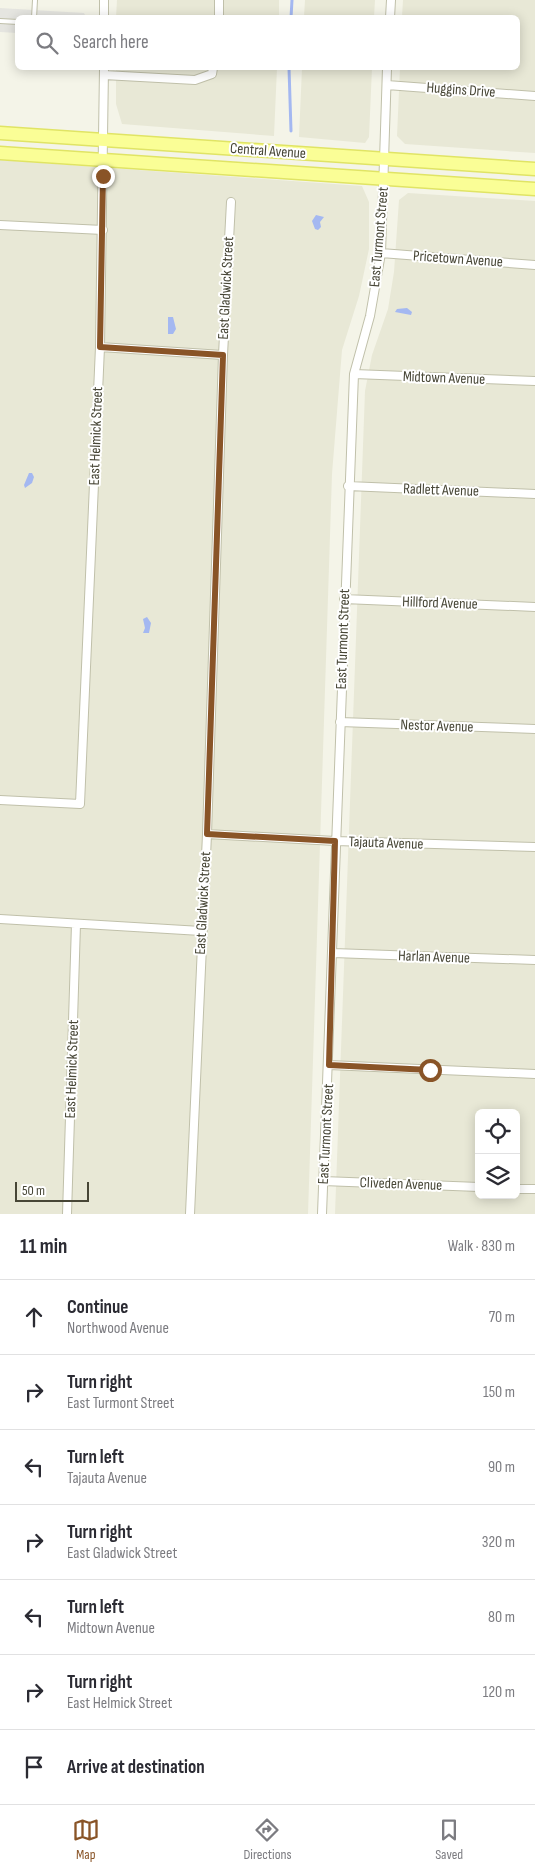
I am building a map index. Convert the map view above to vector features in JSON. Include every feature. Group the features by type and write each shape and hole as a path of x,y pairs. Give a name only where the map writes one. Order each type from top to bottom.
{"main road":[{"name":"Central Avenue","path":"0,133 535,169"},
{"name":"Central Avenue","path":"0,153 535,189"}],"street":[{"path":"103,0 104,15"},
{"path":"219,0 219,15"},
{"path":"390,15 391,0"},
{"path":"104,71 195,80 212,74 213,70"},
{"name":"East Turmont Street","path":"322,1214 333,953 335,841 348,486 354,374 370,316 380,253 388,70"},
{"name":"East Helmick Street","path":"0,800 80,804 100,347 104,71"},
{"name":"Huggins Drive","path":"387,84 535,96"},
{"name":"East Gladwick Street","path":"190,1214 201,931 207,834 223,355 231,202"},
{"path":"0,225 103,230"},
{"name":"Pricetown Avenue","path":"380,253 535,265"},
{"path":"100,347 223,355"},
{"name":"Midtown Avenue","path":"354,374 535,381"},
{"name":"Radlett Avenue","path":"348,486 535,494"},
{"name":"Hillford Avenue","path":"344,600 535,607"},
{"name":"Nestor Avenue","path":"340,722 535,729"},
{"name":"Tajauta Avenue","path":"207,834 335,841 535,848"},
{"path":"0,919 201,931"},
{"name":"East Helmick Street","path":"67,1214 76,924"},
{"name":"Harlan Avenue","path":"333,953 535,960"},
{"path":"329,1065 535,1074"},
{"name":"Cliveden Avenue","path":"323,1181 475,1187"},
{"path":"520,1189 535,1190"}],"lane":[{"path":"34,15 35,0"},
{"path":"0,21 15,22"}],"shaded area":[{"path":"117,0 279,0 279,15 116,15"},
{"path":"305,0 375,0 374,15 304,15"},
{"path":"403,0 535,0 535,153 405,144 397,136 400,70 520,70 520,15 402,15"},
{"path":"0,8 84,13 85,15 15,15 15,33 0,32"},
{"path":"116,70 277,70 274,136 122,124 116,104"},
{"path":"302,70 372,70 369,137 365,143 299,137"},
{"path":"0,160 362,186 369,202 369,249 359,296 342,350 332,474 308,1214 0,1214"},
{"path":"408,193 535,201 535,1214 335,1214 365,391 372,355 388,309 394,272 399,200"}],"water":[{"path":"316,215 324,217 320,222 321,227 318,230 315,229 312,221"},
{"path":"407,308 412,312 411,315 395,312 397,309"},
{"path":"168,317 173,317 176,329 173,334 168,334"},
{"path":"29,473 32,473 34,477 32,483 25,488 24,485"},
{"path":"147,617 151,623 149,633 143,633 145,628 143,619"}],"waterway":[{"path":"291,15 292,0"},
{"path":"289,70 291,131"}],"route":[{"path":"103,176 100,347 223,355 207,834 335,841 329,1065 430,1070"}]}
